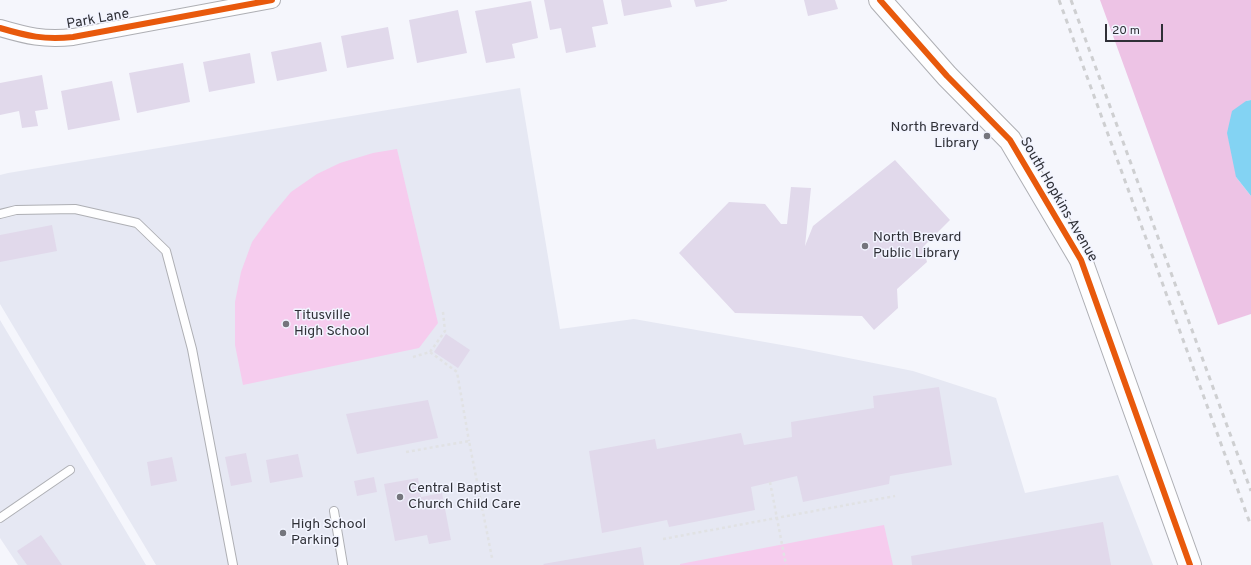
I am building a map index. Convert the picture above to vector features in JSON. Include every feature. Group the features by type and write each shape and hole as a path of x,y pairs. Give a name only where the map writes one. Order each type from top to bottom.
{"street":[{"name":"Park Lane","path":"0,28 39,38 73,38 272,0"},
{"name":"South Hopkins Avenue","path":"880,0 948,76 1010,140 1081,260 1190,565"}],"lane":[{"path":"0,214 16,210 75,209 138,223 166,251 192,349 233,565"},
{"path":"0,518 70,470"},
{"path":"334,511 343,565"}],"path":[{"path":"413,357 430,352 444,331 443,312"},
{"path":"430,352 457,372 492,558"},
{"path":"406,452 469,441"},
{"path":"770,482 786,565"},
{"path":"663,539 895,496"}],"shaded area":[{"path":"1100,0 1251,0 1251,100 1246,101 1236,177 1251,196 1251,314 1218,325"},
{"name":"Titusville High School","path":"520,88 560,329 634,319 799,348 913,371 996,398 1025,493 1118,475 1153,565 156,565 0,304 0,175"},
{"path":"397,149 438,323 419,348 243,385 235,345 235,302 241,272 252,242 291,192 317,174 340,163 373,153"},
{"path":"0,320 146,565 18,565 0,538"},
{"path":"884,525 893,565 680,565 680,564"}],"water":[{"path":"1251,100 1251,196 1236,177 1227,133 1232,111 1246,101"}],"building":[{"path":"544,0 603,0 608,24 592,27 596,47 566,53 561,28 550,30"},
{"path":"621,0 670,0 672,7 624,16"},
{"path":"694,0 727,0 727,1 696,7"},
{"path":"804,0 835,0 838,9 808,16"},
{"path":"531,1 538,38 512,44 515,58 486,63 475,11"},
{"path":"458,10 467,53 417,63 409,20"},
{"path":"388,27 394,59 347,68 341,36"},
{"path":"321,42 327,71 277,81 271,52"},
{"path":"250,53 255,83 209,92 203,62"},
{"path":"183,63 190,102 137,113 129,73"},
{"path":"42,75 48,109 35,111 38,126 22,128 19,111 0,115 0,83"},
{"path":"112,81 120,120 68,130 61,91"},
{"name":"North Brevard Public Library","path":"895,160 950,220 923,247 927,262 897,289 898,308 874,330 862,316 735,313 679,253 729,202 765,204 781,224 787,224 791,187 811,188 805,246 813,226"},
{"path":"52,225 57,251 0,262 0,235"},
{"path":"446,334 470,350 458,368 434,352"},
{"path":"939,387 952,465 890,476 889,484 803,502 797,476 751,487 755,510 669,527 667,520 602,533 589,451 655,439 657,449 741,433 744,445 792,437 791,422 874,408 873,396"},
{"path":"428,400 438,438 357,454 346,414"},
{"path":"246,453 252,482 231,486 225,457"},
{"path":"298,454 303,477 270,483 266,460"},
{"path":"172,457 177,481 151,486 147,462"},
{"path":"374,477 377,492 357,496 354,481"},
{"path":"418,478 421,497 442,493 451,540 429,544 427,535 395,541 384,484"},
{"path":"1103,522 1111,565 912,565 911,556"},
{"path":"41,535 62,565 27,565 17,551"},
{"path":"641,547 644,565 543,564"}],"railway":[{"path":"1059,0 1251,526"},
{"path":"1071,0 1251,491"}],"cycle path":[{"path":"0,28 36,37 73,37 272,0"},
{"path":"880,0 947,76 1010,140 1081,260 1190,565"}],"place":[{"name":"North Brevard Library","path":"987,136"},
{"name":"North Brevard Public Library","path":"865,246"},
{"name":"Titusville High School","path":"286,324"},
{"name":"Central Baptist Church Child Care","path":"400,497"},
{"name":"High School Parking","path":"283,533"}]}
